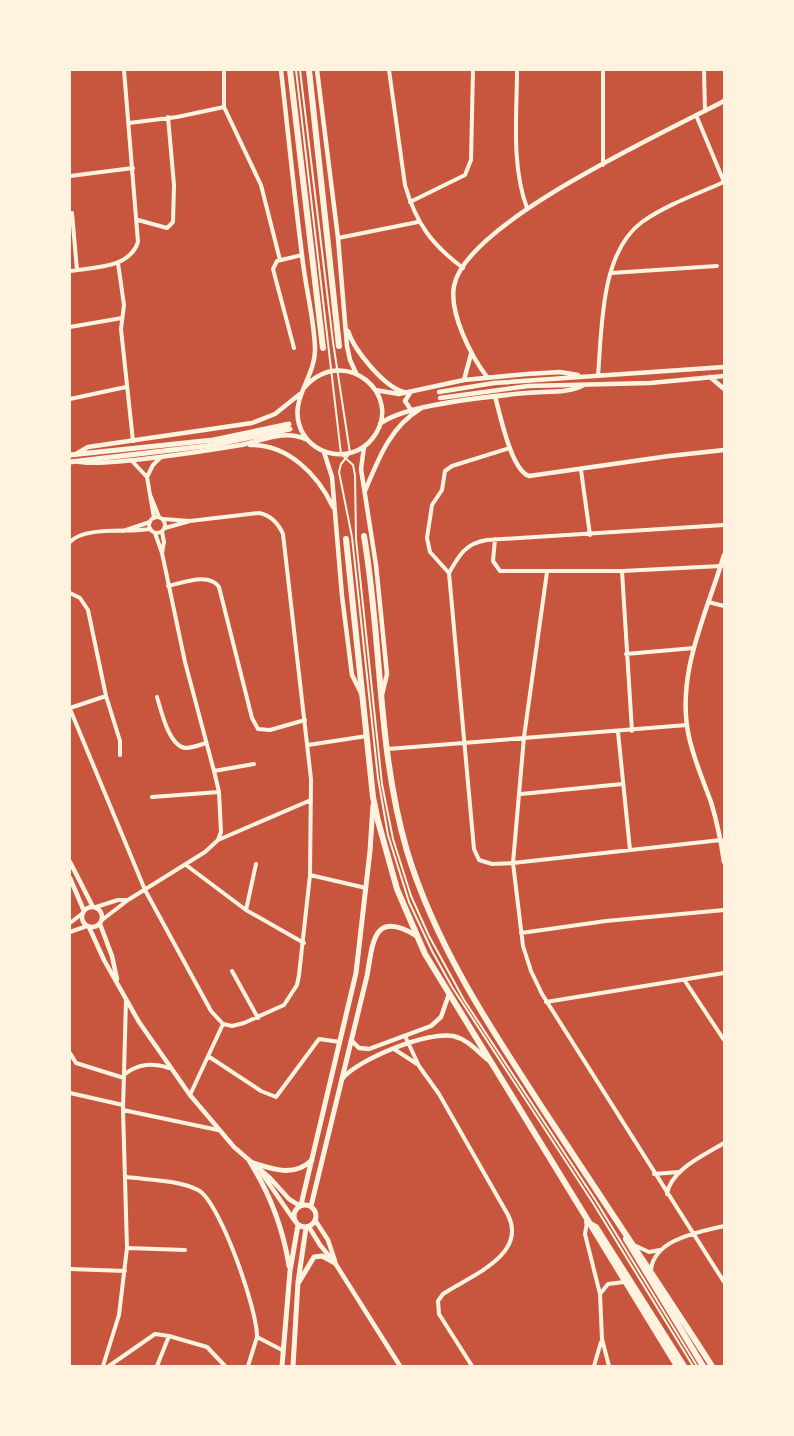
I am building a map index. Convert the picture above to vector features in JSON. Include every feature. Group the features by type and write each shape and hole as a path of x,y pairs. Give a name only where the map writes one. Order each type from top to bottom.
{"highway":[{"path":"290,70 323,348"},
{"path":"309,70 339,346"},
{"path":"364,536 394,794 407,851 418,886 447,951 517,1069 622,1230 651,1270 712,1366"},
{"path":"346,538 374,797 378,821 398,889 417,936 449,994 676,1366"},
{"path":"587,1222 596,1227 684,1366"},
{"path":"622,1230 703,1366"}],"main road":[{"path":"70,462 214,445 290,426 213,440 73,454"},
{"path":"308,1227 298,1225 294,1220 294,1213 301,1205 313,1160 356,973 367,888 374,797"},
{"path":"292,1366 298,1282 308,1227 316,1220 316,1214 311,1206 339,1084 367,976 373,938 383,928 396,925 402,926 417,936"},
{"path":"356,973 367,976"},
{"path":"313,1160 321,1162"},
{"path":"250,1162 274,1170 287,1171 306,1166 313,1160"},
{"path":"250,1162 261,1180 277,1215 290,1271"},
{"path":"301,1205 311,1206"},
{"path":"282,1366 290,1271 298,1225"},
{"path":"298,1282 314,1257 322,1256 335,1262"}],"street":[{"path":"70,272 118,263 128,258 135,250 138,242 138,220 124,70"},
{"path":"224,70 224,107 261,185 280,260"},
{"path":"73,454 88,447 260,420 282,410 304,388 313,366 315,346 302,255 281,70"},
{"path":"317,70 338,238 348,354 356,373"},
{"path":"389,70 405,185 410,202 418,222 436,245 462,268"},
{"path":"410,202 460,178 468,172 471,160 472,70"},
{"path":"517,70 518,160 520,183 527,208"},
{"path":"603,70 603,165"},
{"path":"704,70 705,111"},
{"path":"488,377 471,354 454,304 454,286 462,268 494,235 527,208 603,165 724,101"},
{"path":"129,123 168,118 224,107"},
{"path":"598,376 605,298 611,273 621,246 640,223 724,182 696,116"},
{"path":"138,220 167,228 173,222 174,178 168,118"},
{"path":"70,176 133,168"},
{"path":"72,213 77,270"},
{"path":"338,238 418,222"},
{"path":"294,348 274,273 274,265 280,260 302,255"},
{"path":"118,263 124,305 122,318 126,388 133,441"},
{"path":"611,273 717,266"},
{"path":"70,327 122,318"},
{"path":"345,325 352,342 359,352 390,386 405,393"},
{"path":"464,380 471,354"},
{"path":"724,367 494,383 440,395 495,389 650,382 724,376"},
{"path":"78,461 88,464 163,456 241,445 289,435 307,440 324,452 341,454 350,453 364,446 376,432 380,424 381,406 375,390 364,378 356,373 332,370 316,376 304,388"},
{"path":"375,390 392,394 405,393 464,380 560,372 582,377"},
{"path":"710,377 724,389"},
{"path":"380,424 394,414 421,408 495,396 569,390 585,384"},
{"path":"70,399 126,388"},
{"path":"411,392 405,401 412,410"},
{"path":"301,393 297,418 307,440"},
{"path":"495,396 510,448 521,471 529,476 724,450"},
{"path":"365,492 379,459 393,434 406,419 421,408"},
{"path":"241,445 255,445 292,458 317,480 334,512"},
{"path":"364,446 361,469 376,565 387,674 382,695"},
{"path":"449,573 430,552 427,538 432,505 442,490 445,471 452,466 510,448"},
{"path":"324,452 331,470 352,674 362,695"},
{"path":"147,477 153,464 163,456"},
{"path":"130,460 147,477 154,518"},
{"path":"581,470 590,535"},
{"path":"151,497 161,518 164,530 162,553"},
{"path":"106,696 70,708 145,890 206,1003 223,1024 237,1026 284,1005 297,985 304,943 310,875 311,800 308,745 283,534 279,525 266,514 259,513 190,521 155,533"},
{"path":"123,531 150,522 154,518 190,521"},
{"path":"150,522 150,529"},
{"path":"723,840 513,863 485,863 476,855 449,573 458,556 471,544 496,539 590,535 724,525"},
{"path":"70,534 76,536 150,529 155,533 162,553 168,586 219,792 222,823 218,840"},
{"path":"70,542 76,536"},
{"path":"496,539 493,561 497,570 547,572 622,571 721,566"},
{"path":"724,555 694,648 687,689 687,726 696,765 723,840 724,862"},
{"path":"622,571 632,731"},
{"path":"547,572 524,738 521,794 513,863 521,933 531,971 546,1002 666,1194 724,1282"},
{"path":"168,586 207,579 216,582 219,587 252,718 258,729 270,730 305,720"},
{"path":"70,593 80,598 88,610 106,696 120,741 120,755"},
{"path":"708,602 724,606"},
{"path":"626,654 694,648"},
{"path":"156,697 169,732 176,744 187,748 206,743"},
{"path":"388,749 687,726"},
{"path":"618,732 630,850"},
{"path":"308,745 367,736"},
{"path":"214,771 254,764"},
{"path":"521,794 622,784"},
{"path":"152,797 219,792"},
{"path":"70,932 101,922 128,900 186,865 218,840 311,800"},
{"path":"70,862 95,907 102,912 101,922 118,980 126,998 170,1068 218,1130 261,1172 301,1205"},
{"path":"246,910 256,864"},
{"path":"186,865 246,910 304,943"},
{"path":"310,875 367,888"},
{"path":"70,878 83,912 82,919 88,927 104,960 118,980"},
{"path":"70,923 83,912 95,907 118,900 128,900"},
{"path":"521,933 606,921 724,910"},
{"path":"232,971 258,1018"},
{"path":"546,1002 598,992 685,981 724,973"},
{"path":"685,981 724,1040"},
{"path":"351,1040 359,1048 369,1049 436,1022 444,1011 449,994"},
{"path":"103,1366 119,1315 127,1248 127,1177 123,1107 126,998"},
{"path":"190,1095 223,1024"},
{"path":"404,1036 419,1066 439,1094 508,1215 513,1229 511,1244 502,1256 443,1294 438,1301 439,1314 472,1366"},
{"path":"339,1084 357,1064 376,1054 432,1037 452,1036 467,1042 490,1062"},
{"path":"208,1056 261,1091 276,1097 319,1039 340,1042"},
{"path":"394,1049 419,1066"},
{"path":"70,1053 76,1063 125,1076"},
{"path":"125,1076 135,1067 147,1064 170,1068"},
{"path":"70,1093 218,1130"},
{"path":"666,1194 671,1182 679,1172 724,1143"},
{"path":"261,1172 294,1220"},
{"path":"654,1174 679,1172"},
{"path":"127,1177 190,1188 206,1196 216,1213 256,1316 257,1337 248,1366"},
{"path":"316,1220 328,1240 335,1262"},
{"path":"587,1222 585,1234 600,1294 602,1339 609,1366"},
{"path":"635,1246 649,1252 660,1250 693,1233 724,1226"},
{"path":"308,1227 335,1262 400,1366"},
{"path":"127,1248 185,1250"},
{"path":"651,1270 653,1259 660,1250"},
{"path":"70,1269 125,1271"},
{"path":"600,1294 608,1284 624,1282"},
{"path":"109,1366 154,1334 170,1336 207,1347 225,1366"},
{"path":"157,1366 170,1336"},
{"path":"257,1337 282,1350"},
{"path":"594,1366 602,1339"}],"lane":[{"path":"296,70 341,454 353,465 355,475 356,539 382,784 393,840 411,896 429,936 464,1000 596,1201 697,1366"},
{"path":"300,70 333,342 350,453 340,467 340,481 353,546 380,791 393,854 409,902 432,951 452,987 593,1202 693,1366"}]}
